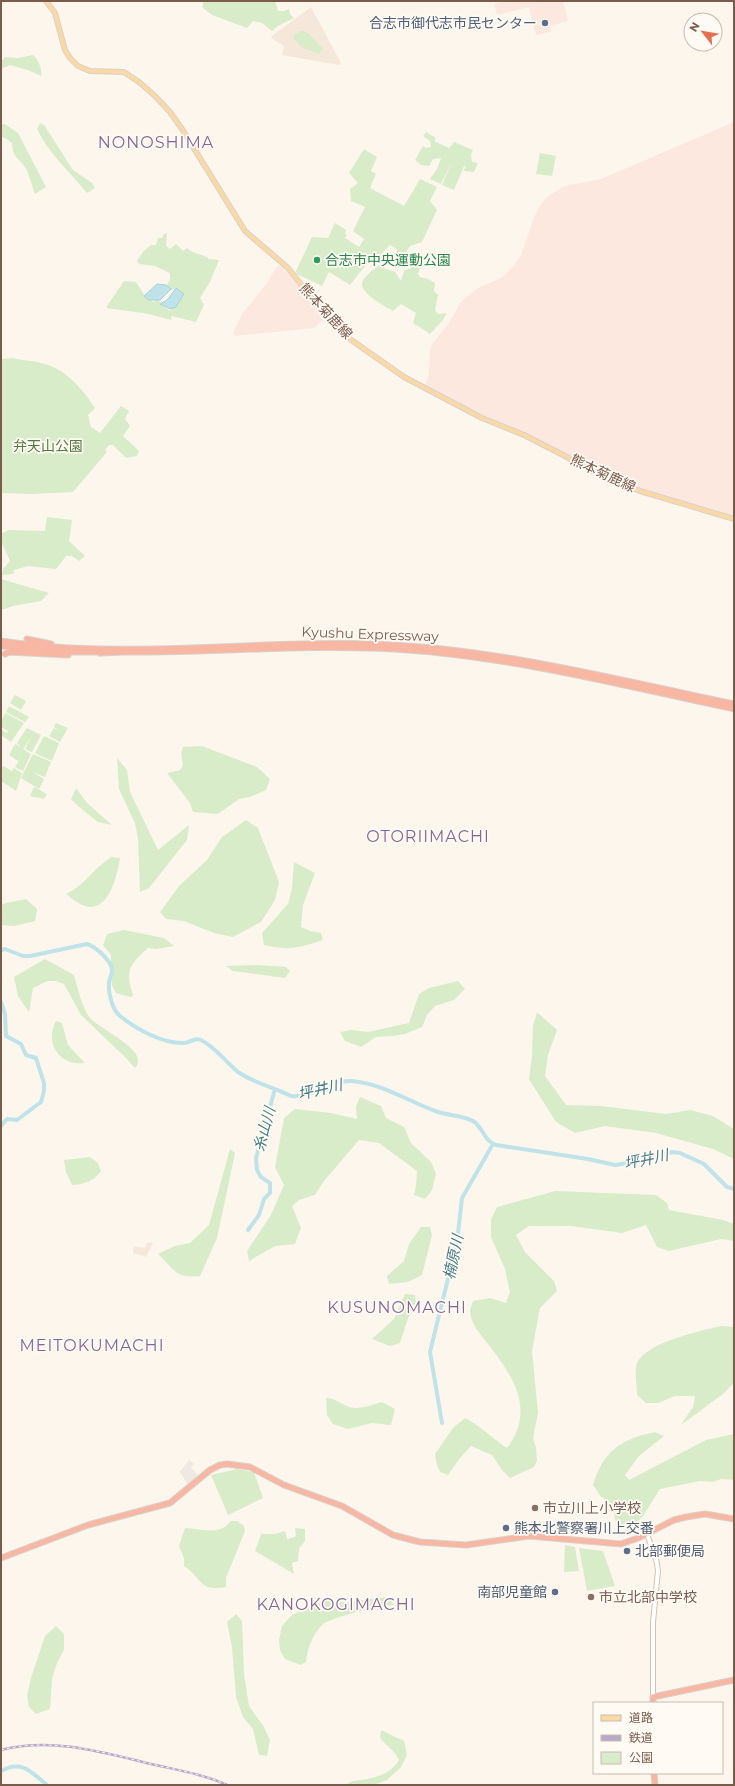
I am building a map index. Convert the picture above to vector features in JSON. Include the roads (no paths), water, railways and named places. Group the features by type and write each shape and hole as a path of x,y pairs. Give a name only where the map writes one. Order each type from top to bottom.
{"highway":[{"path":"27,639 102,649"},
{"name":"Kyushu Expressway","path":"1,641 53,647 102,649 306,643 373,644 441,649 527,660 734,704"},
{"name":"Kyushu Expressway","path":"1,646 65,652 129,652 325,647 421,651 524,664 734,709"},
{"path":"5,654 9,652 60,655 129,652"},
{"path":"1,1558 88,1525 170,1503 210,1470 220,1465 227,1464 250,1467 284,1485 342,1506 393,1535 420,1542 466,1545 518,1536 535,1536 616,1544 629,1542 674,1520 698,1514 734,1519"},
{"path":"653,1702 653,1697 734,1680"},
{"path":"654,1774 655,1785"}],"main road":[{"name":"熊本菊鹿線","path":"46,1 55,14 65,50 70,58 78,66 90,71 124,72 139,82 155,96 170,112 182,129 245,231 288,268 309,295 347,337 404,377 482,418 558,452 596,473 640,491 734,519"},
{"path":"647,1534 655,1556 658,1571 653,1622 653,1697"}],"water":[{"path":"157,284 166,285 171,289 160,300 149,300 144,296"},
{"path":"176,288 184,294 176,307 170,309 160,304 167,300"}],"waterway":[{"name":"坪井川","path":"1,950 5,949 23,956 30,956 87,944 91,946 99,951 112,967 112,974 109,982 111,1001 117,1013 126,1021 150,1035 167,1041 186,1043 199,1039 211,1047 244,1076 291,1096 307,1094 344,1081 364,1083 386,1089 438,1112 473,1121 488,1140 496,1145 588,1159 615,1165 646,1160 672,1152 680,1153 704,1164 727,1187 734,1189"},
{"name":"坪井川","path":"1,1002 5,1014 6,1036 21,1044 26,1055 36,1058 44,1083 44,1091 41,1102 17,1120 7,1119 1,1126"},
{"name":"糸山川","path":"248,1230 259,1215 264,1199 270,1193 270,1183 261,1177 257,1170 256,1158 275,1089"},
{"name":"楠原川","path":"442,1423 430,1352 457,1242 462,1198 493,1144"},
{"path":"1,1771 15,1766 21,1767 31,1772 47,1785"}],"railway":[{"path":"1,1750 20,1746 39,1745 77,1748 190,1773 227,1785"}],"place":[{"name":"合志市御代志市民センター","path":"545,23"},
{"name":"合志市中央運動公園","path":"317,260"},
{"name":"市立川上小学校","path":"535,1508"},
{"name":"熊本北警察署川上交番","path":"506,1528"},
{"name":"北部郵便局","path":"627,1551"},
{"name":"南部児童館","path":"555,1592"},
{"name":"市立北部中学校","path":"591,1597"}],"district":[{"name":"NONOSHIMA","path":"156,142"},
{"name":"OTORIIMACHI","path":"428,836"},
{"name":"KUSUNOMACHI","path":"397,1307"},
{"name":"MEITOKUMACHI","path":"92,1345"},
{"name":"KANOKOGIMACHI","path":"336,1604"}],"park label":[{"name":"弁天山公園","path":"48,446"}]}
